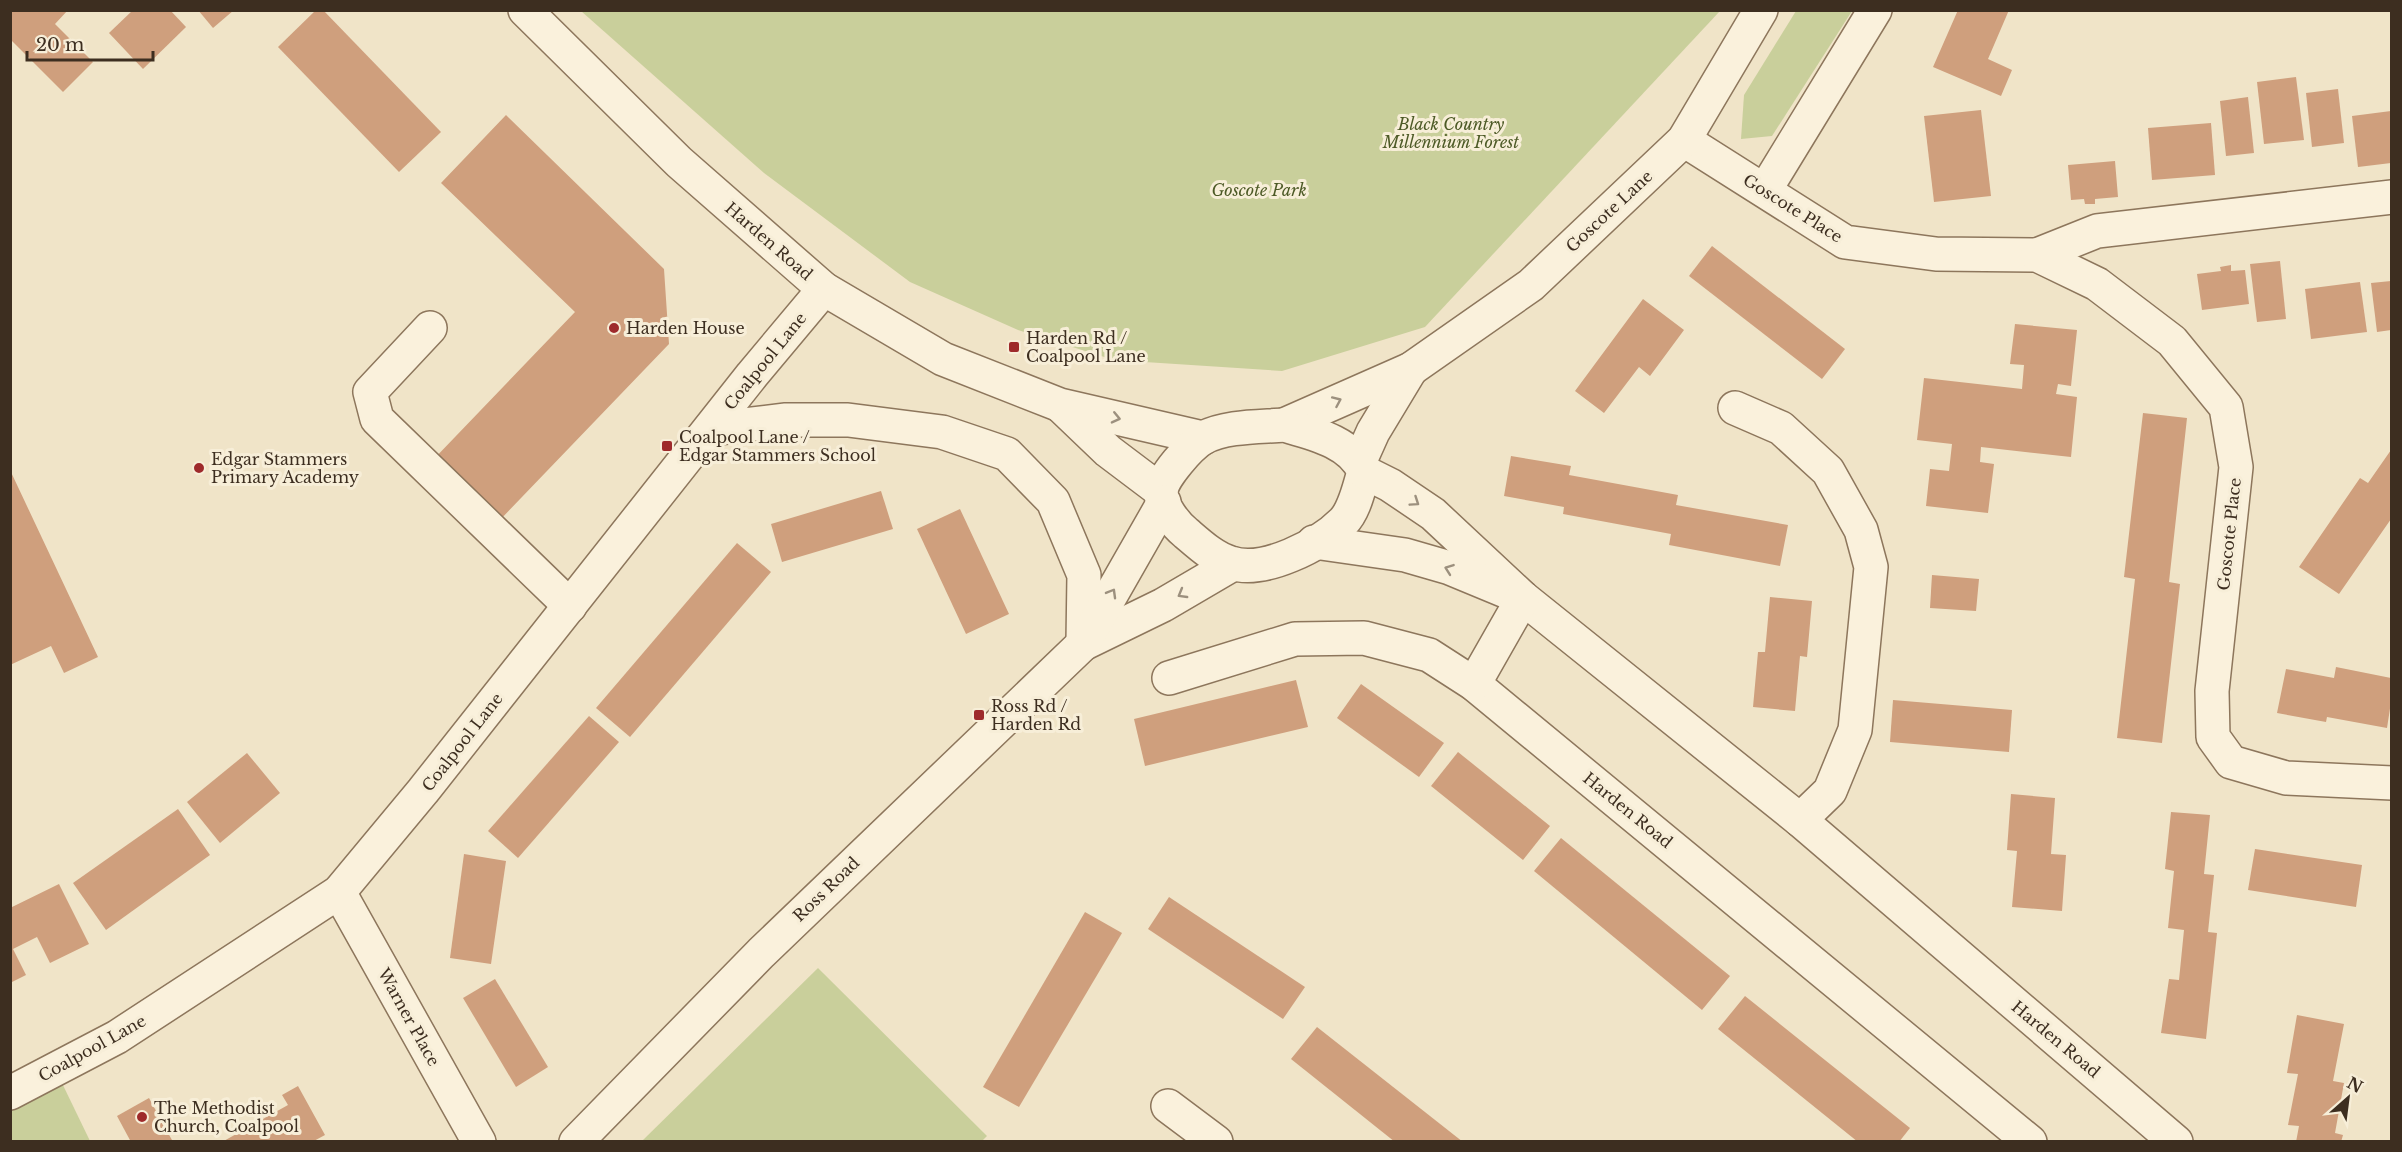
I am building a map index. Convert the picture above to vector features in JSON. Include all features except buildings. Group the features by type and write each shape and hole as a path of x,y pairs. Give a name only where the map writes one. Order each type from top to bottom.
{"street":[{"name":"Harden Road","path":"525,10 679,162 824,289 943,359 1059,405 1203,438"},
{"name":"Goscote Lane","path":"1284,425 1411,369 1531,285 1684,140 1761,10"},
{"path":"1765,190 1875,10"},
{"name":"Goscote Place","path":"1684,140 1845,242 1936,254 2037,255 2097,284 2172,341 2226,407 2236,467 2212,691 2213,737 2231,762 2286,778 2391,783"},
{"path":"2037,255 2097,231 2391,197"},
{"name":"Coalpool Lane","path":"10,1093 117,1037 339,892 423,791 824,289"},
{"path":"430,328 370,392 377,419 570,606"},
{"name":"Goscote Lane","path":"1362,466 1373,432 1411,369"},
{"name":"Harden Road","path":"1059,405 1108,451 1163,496"},
{"path":"1735,408 1781,428 1828,471 1861,530 1871,567 1855,729 1830,791 1800,820"},
{"path":"710,429 786,420 848,420 942,432 1007,454 1053,501 1084,575 1083,644"},
{"path":"1284,425 1326,437 1362,466 1344,521 1292,555 1256,566 1233,564 1206,551 1177,526 1163,496 1174,466 1203,438 1230,430 1284,425"},
{"name":"Harden Road","path":"1362,466 1433,514 1523,598 1800,820 2176,1142"},
{"name":"Ross Road","path":"1083,644 1163,496"},
{"name":"Harden Road","path":"1314,542 1405,555 1450,568 1523,598"},
{"name":"Ross Road","path":"576,1142 761,953 1083,644 1162,605 1233,564"},
{"path":"1474,684 1523,598"},
{"name":"Harden Road","path":"1169,678 1295,639 1364,638 1429,655 1474,684 2030,1142"},
{"name":"Warner Place","path":"339,892 479,1142"},
{"path":"1168,1106 1216,1142"}],"green space":[{"name":"Goscote Park","path":"581,11 1720,11 1425,327 1282,371 1114,360 1018,330 910,282 764,173"},
{"path":"1796,11 1852,11 1772,136 1741,139 1744,95"},
{"path":"818,968 987,1136 981,1142 642,1141"},
{"path":"60,1079 90,1141 11,1141 10,1108"}],"place":[{"name":"Harden House","path":"614,328"},
{"name":"Harden Rd / Coalpool Lane","path":"1014,347"},
{"name":"Coalpool Lane / Edgar Stammers School","path":"667,446"},
{"name":"Edgar Stammers Primary Academy","path":"199,468"},
{"name":"Ross Rd / Harden Rd","path":"979,715"},
{"name":"The Methodist Church, Coalpool","path":"142,1117"}],"park label":[{"name":"Black Country Millennium Forest","path":"1451,133"}]}
